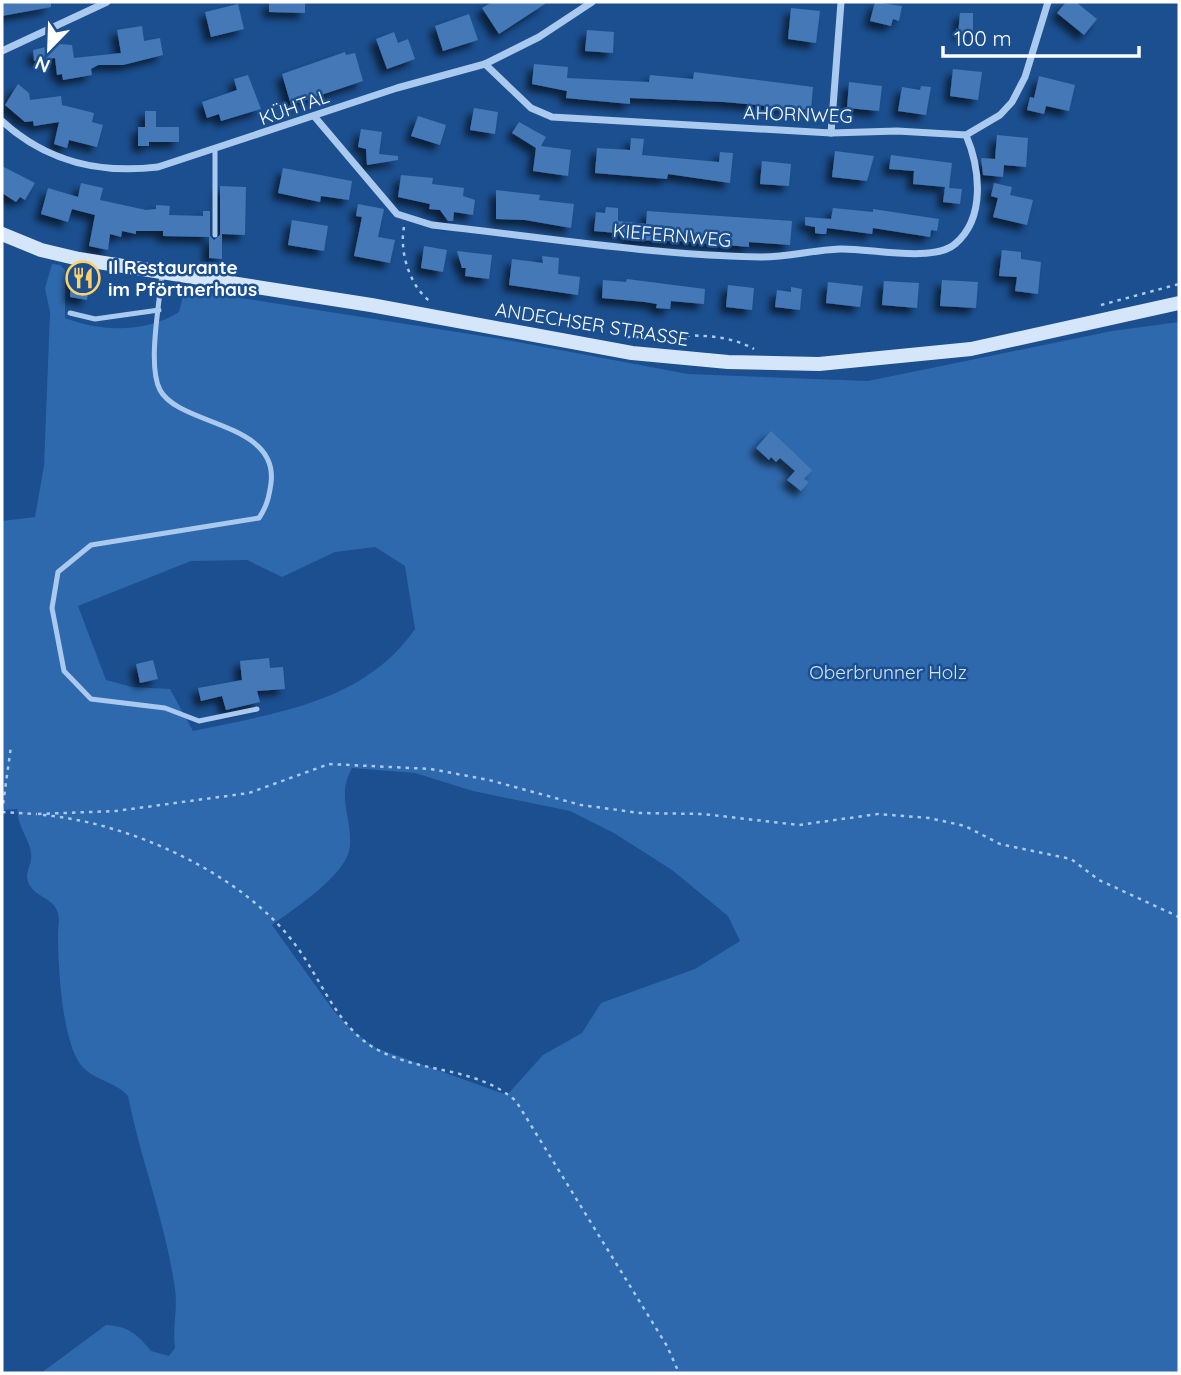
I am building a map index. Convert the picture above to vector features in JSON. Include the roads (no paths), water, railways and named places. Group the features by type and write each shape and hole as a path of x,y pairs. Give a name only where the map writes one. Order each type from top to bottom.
{"street":[{"path":"2,51 107,2"},
{"name":"KÜHTAL","path":"2,121 43,150 84,166 134,170 158,167 397,88 485,64 539,37 592,2"},
{"path":"831,133 841,2"},
{"path":"966,135 1000,115 1012,102 1025,77 1048,2"},
{"name":"AHORNWEG","path":"485,64 531,108 552,117 831,133 897,131 966,135"},
{"name":"KIEFERNWEG","path":"314,117 397,214 408,220 699,255 786,257 838,249 936,252 955,244 974,214 977,180 966,135"},
{"name":"ANDECHSER STRASSE","path":"2,234 41,250 162,273 371,305 632,353 728,362 819,364 971,349 1179,303"}],"lane":[{"path":"215,148 215,236"},
{"path":"162,273 154,370 158,387 164,397 260,447 269,463 272,476 267,506 259,518 92,545 58,572 52,608 64,671 91,699 165,708 199,721 257,709"},
{"path":"69,313 95,318 159,310"}],"place":[{"name":"Il Restaurante im Pförtnerhaus","path":"83,278"}],"park label":[{"name":"Oberbrunner Holz","path":"888,672"}]}
